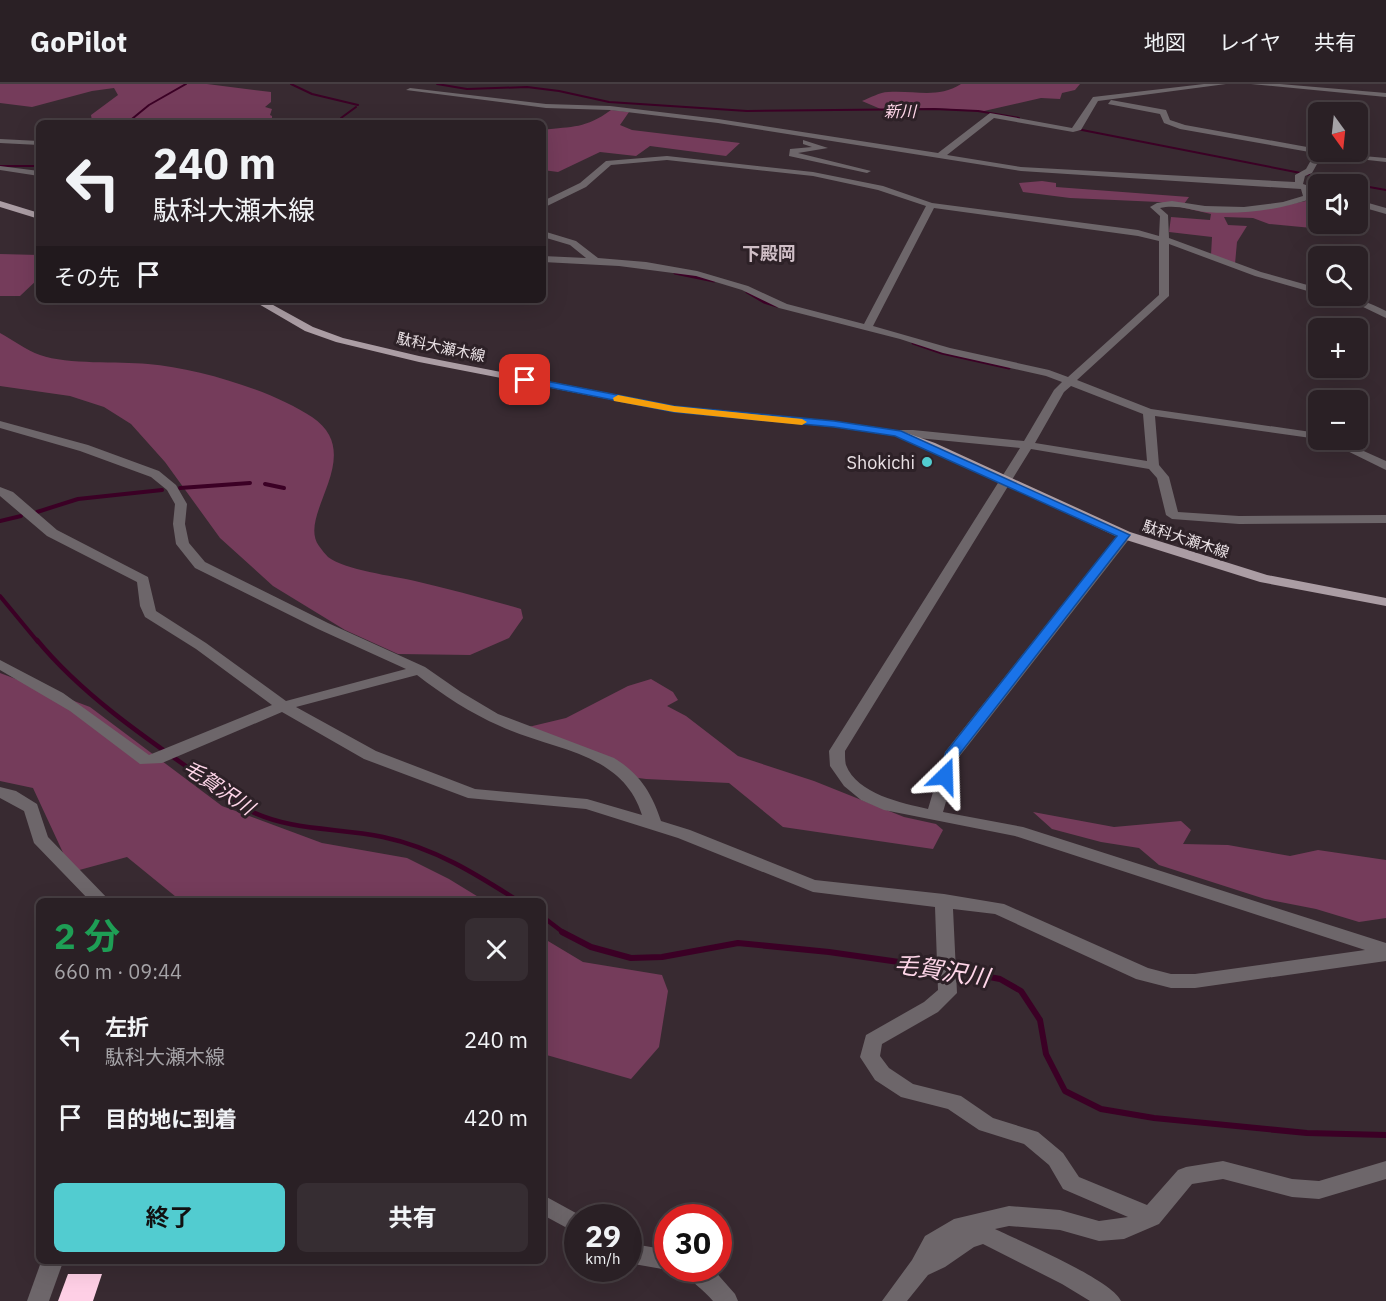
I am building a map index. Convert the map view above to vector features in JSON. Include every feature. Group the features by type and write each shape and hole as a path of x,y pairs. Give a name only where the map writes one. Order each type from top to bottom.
{"main road":[{"path":"0,204 36,215"},
{"name":"駄科大瀬木線","path":"262,303 309,329 340,340 429,361 674,409 834,424 897,433 1125,535 1265,579 1386,602"}],"street":[{"path":"423,84 410,90 546,106 610,108 809,135 1039,171 1301,180 1308,185"},
{"path":"940,156 993,115 1075,129 1096,99 1222,84"},
{"path":"1255,84 1386,95"},
{"path":"1096,99 1163,112 1167,121 1183,127 1308,150"},
{"path":"809,135 803,140 824,147 793,151 792,154 867,171"},
{"path":"0,141 36,143"},
{"path":"546,203 583,185 609,163 667,158 813,174 880,188 931,205 1138,233 1166,240 1258,274 1308,288"},
{"path":"1368,158 1386,160"},
{"path":"1301,180 1314,162"},
{"path":"0,168 36,173"},
{"path":"1301,180 1308,197 1297,202 1230,209 1156,205 1154,207 1164,214 1166,240 1164,296 1060,390 1007,481 897,650 837,751 838,766 850,782 867,796 890,806 1017,831 1386,952"},
{"path":"867,327 931,205"},
{"path":"1368,206 1386,211"},
{"path":"546,235 573,243 594,260"},
{"path":"546,259 594,260 657,267 707,278 747,289 763,299 783,306 867,327 947,351 1049,374 1149,414 1308,435"},
{"path":"1368,306 1386,315"},
{"path":"1149,414 1153,466 1163,477 1172,515 1239,520 1386,519"},
{"path":"0,424 84,448 155,474 172,488 181,504 179,524 183,544 200,565 323,626 420,670 450,693 487,715 610,762 631,777 644,796 652,823"},
{"path":"897,433 1028,445 1153,466"},
{"path":"1354,450 1386,466"},
{"path":"1370,457 1386,453"},
{"path":"0,491 9,495 52,533 143,580 146,608 150,614 201,646 283,706 370,754 440,783 474,794 586,804 652,823 813,886 998,908 1122,966 1171,981 1195,981 1386,952"},
{"path":"934,816 951,756 1125,535"},
{"path":"0,664 32,679 70,703 146,760 160,757 283,706 420,670"},
{"path":"0,792 10,795 31,808 40,839 98,898"},
{"path":"944,900 948,993 936,1004 873,1040 870,1058 882,1074 908,1091 954,1102 986,1124 1031,1138 1056,1159 1071,1183 1151,1217"},
{"path":"893,1301 920,1268 933,1244 954,1229 1009,1216 1060,1220 1099,1232 1124,1229 1151,1217 1186,1176 1223,1170 1292,1188 1319,1190 1386,1170"},
{"path":"546,1206 564,1217"},
{"path":"920,1268 931,1265 959,1242 984,1234 1070,1277 1110,1301"},
{"path":"38,1301 51,1264"},
{"path":"712,1282 727,1301"}],"shaded area":[{"path":"0,84 207,84 271,92 271,102 265,107 272,109 270,115 272,120 92,120 91,115 118,95 114,88 92,91 32,107 0,103"},
{"path":"961,84 1080,84 1075,90 1062,93 1060,99 1041,98 984,111 933,108 883,110 862,101 885,92 934,93 952,89"},
{"path":"611,110 629,112 620,125 632,130 740,143 726,156 650,146 636,156 600,152 558,172 546,170 546,130 586,124"},
{"path":"1042,181 1056,183 1056,187 1189,197 1184,204 1221,211 1270,208 1308,201 1308,228 1269,224 1253,218 1224,217 1228,225 1247,226 1237,242 1235,264 1211,255 1212,237 1169,232 1171,217 1210,220 1211,214 1159,202 1070,198 1023,192 1019,183"},
{"path":"0,254 36,255 36,281 20,296 0,296"},
{"path":"0,333 40,355 65,360 148,364 189,370 255,389 295,407 312,417 327,432 333,449 333,466 316,518 314,533 319,546 328,557 345,566 428,584 521,609 523,618 509,638 470,655 398,654 345,630 273,586 220,538 165,462 131,424 104,407 70,396 0,386"},
{"path":"0,673 90,707 222,806 322,843 407,858 480,898 177,898 127,857 72,872 33,788 0,781"},
{"path":"651,679 673,692 678,700 667,706 686,716 738,756 814,781 904,817 936,824 943,830 933,849 783,827 729,783 631,777 610,762 520,729 566,718 628,686"},
{"path":"1033,812 1114,827 1181,821 1191,830 1183,844 1228,845 1290,856 1318,850 1386,860 1386,918 1359,922 1316,909 1265,899 1159,865 1139,848 1101,842 1052,829"},
{"path":"546,940 583,962 662,975 668,991 659,1047 631,1079 546,1055"}],"building":[{"path":"68,1274 102,1274 93,1301 58,1301"}],"waterway":[{"path":"131,120 149,105 186,84"},
{"path":"291,84 312,94 358,105"},
{"name":"新川","path":"437,84 467,89 527,87 559,91 609,102 747,111 934,109 978,111 1019,118"},
{"path":"343,120 341,118 356,107"},
{"name":"新川","path":"1077,129 1308,174"},
{"path":"0,166 36,166"},
{"name":"新川","path":"1368,187 1386,190"},
{"path":"675,273 714,281"},
{"path":"747,292 764,302 777,306"},
{"path":"913,343 942,353 1009,368"},
{"path":"180,488 250,483"},
{"path":"265,484 284,488"},
{"path":"37,512 78,499 162,490"},
{"path":"0,521 21,516"},
{"name":"毛賀沢川","path":"0,596 38,642"},
{"name":"毛賀沢川","path":"37,640 59,665 110,710 248,810 298,826 366,834 402,842 438,855 513,898"},
{"name":"毛賀沢川","path":"546,919 564,933"},
{"name":"毛賀沢川","path":"562,932 591,947 631,958 662,957 738,943 829,952 941,968"},
{"name":"毛賀沢川","path":"953,970 1000,979 1021,991 1040,1020 1046,1054 1065,1091 1101,1109 1154,1118 1307,1133 1386,1135"}],"slow traffic":[{"path":"618,398 674,409 802,422"}],"place":[{"name":"Shokichi","path":"927,462"}],"district":[{"name":"下殿岡","path":"769,253"}],"route":[{"path":"525,380 674,409 834,424 897,433 931,446 1125,535 951,756 945,776"}]}
